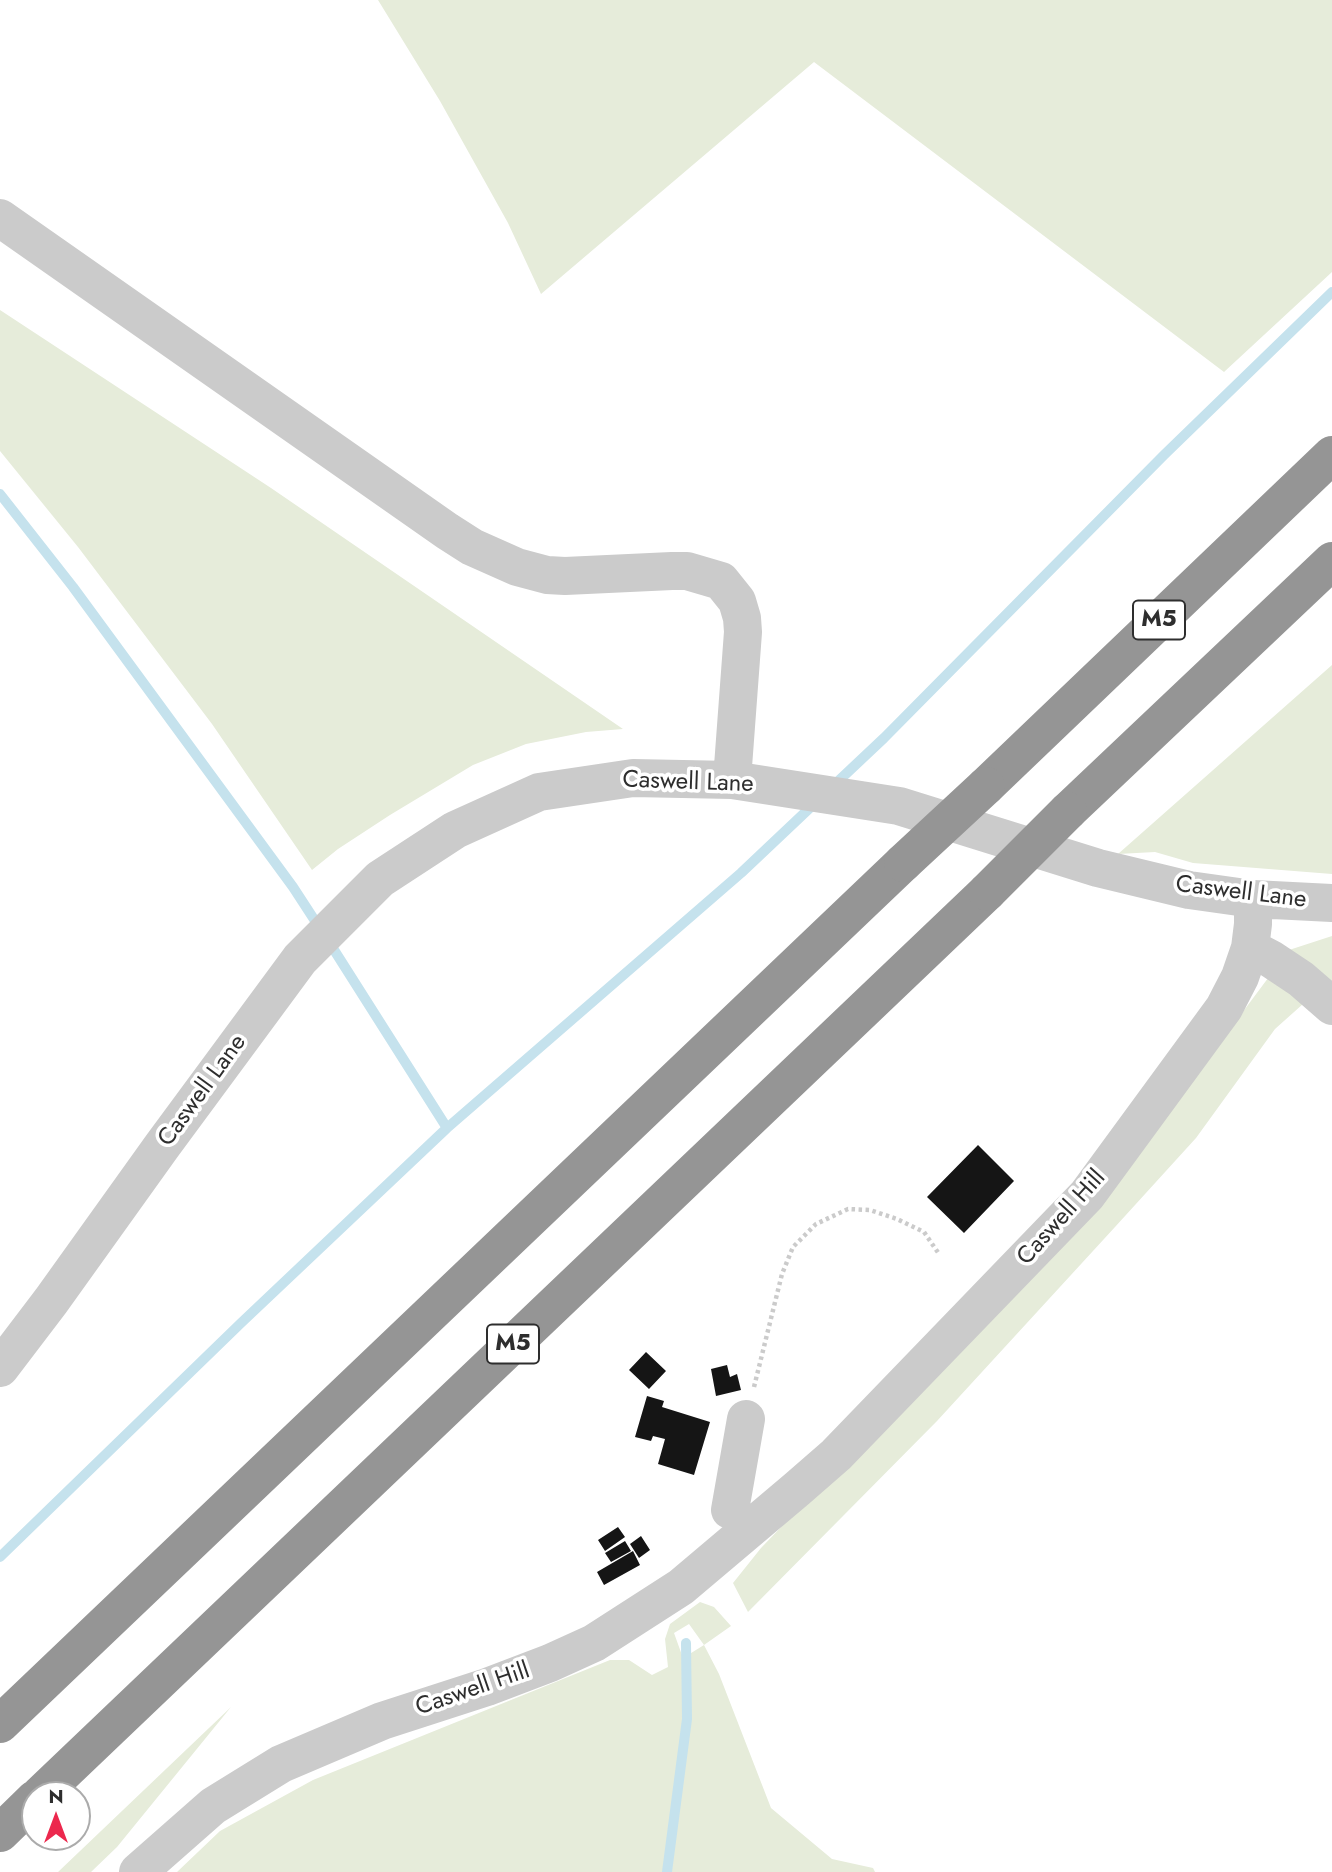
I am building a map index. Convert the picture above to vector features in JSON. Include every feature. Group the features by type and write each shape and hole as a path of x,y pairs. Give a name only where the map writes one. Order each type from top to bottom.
{"highway":[{"name":"M5","path":"0,1724 1332,455"},
{"name":"M5","path":"55,1781 1332,561"},
{"path":"0,1833 21,1813"}],"street":[{"path":"0,218 447,531 502,561 532,572 556,576 680,571 721,580 737,601 743,632 732,780"},
{"name":"Caswell Lane","path":"0,1368 300,959 380,879 455,830 539,792 633,778 732,780 899,806 1098,869 1189,890 1253,899 1332,903"},
{"name":"Caswell Hill","path":"138,1872 213,1806 281,1764 382,1721 550,1664 594,1643 681,1587 797,1489 846,1445 1087,1195 1224,1008 1240,977 1250,948 1253,899"},
{"path":"1250,948 1301,979 1332,1006"},
{"path":"744,1432 746,1453 774,1480 797,1489"},
{"path":"730,1510 744,1432"}],"path":[{"path":"744,1432 782,1274 793,1247 816,1224 848,1209 870,1210 924,1232 939,1254"}],"green space":[{"path":"378,0 1332,0 1332,272 1224,372 814,62 541,294 508,223 440,101"},
{"path":"0,310 271,488 623,729 586,732 526,744 473,765 390,815 338,849 312,870 212,724 78,547 0,451"},
{"path":"1332,665 1332,874 1193,863 1155,852 1118,854"},
{"path":"1332,936 1332,989 1303,1004 1275,1029 1196,1138 937,1421 748,1612 733,1583 761,1548 1127,1167 1289,950"},
{"path":"700,1602 714,1607 731,1626 704,1645 719,1674 771,1808 832,1859 873,1868 875,1872 177,1872 220,1831 313,1780 610,1660 629,1660 652,1675 668,1667 665,1639 670,1624","holes":["689,1624 704,1645 683,1658 674,1633"]},
{"path":"231,1707 117,1847 91,1872 58,1872 80,1851 91,1851 91,1841"}],"building":[{"path":"978,1145 1014,1181 964,1233 927,1197"},
{"path":"646,1352 666,1371 649,1389 629,1370"},
{"path":"727,1365 730,1377 737,1374 741,1390 716,1396 711,1369"},
{"path":"647,1396 664,1401 662,1407 710,1422 694,1475 658,1464 665,1439 653,1436 651,1441 635,1437"},
{"path":"618,1527 625,1537 605,1551 598,1540"},
{"path":"641,1536 650,1550 639,1558 630,1544"},
{"path":"625,1541 631,1551 611,1562 605,1553"},
{"path":"633,1551 640,1565 604,1585 597,1572"}],"waterway":[{"path":"832,787 884,738 1164,455 1332,292"},
{"path":"0,494 73,587 293,887 321,930"},
{"path":"0,1557 447,1128 741,873 814,804"},
{"path":"329,942 447,1128"},
{"path":"667,1872 687,1719 686,1643"}]}
